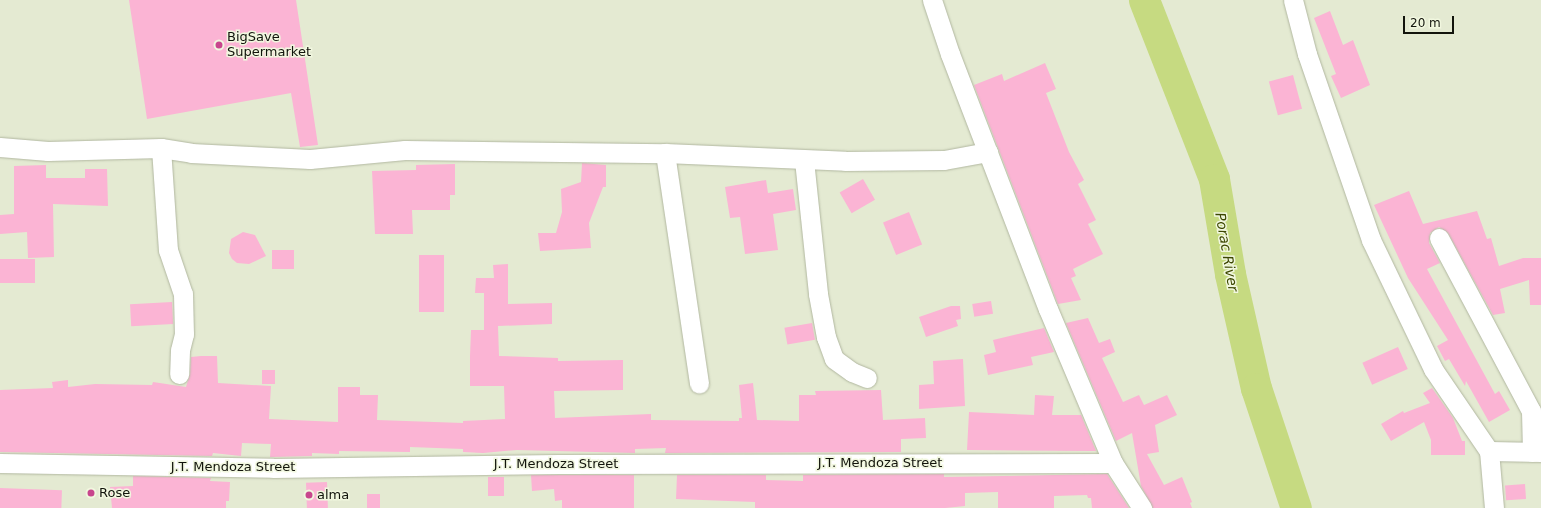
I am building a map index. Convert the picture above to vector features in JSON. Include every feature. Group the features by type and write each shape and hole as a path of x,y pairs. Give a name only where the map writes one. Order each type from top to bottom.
{"street":[{"path":"932,0 950,54 1048,309 1113,463 1142,508"},
{"path":"1293,0 1307,54 1371,240 1433,369 1489,451 1494,508"},
{"path":"0,147 48,151 161,148 191,153 310,159 405,150 665,153 804,160 944,160 988,152"},
{"path":"161,148 168,250 183,294 184,334 180,350 179,374"},
{"path":"665,153 699,384"},
{"path":"804,160 818,294 826,337 834,359 852,372 866,378"},
{"path":"1439,238 1531,412 1536,452 1489,451"},
{"name":"J.T. Mendoza Street","path":"0,463 273,468 575,464 1113,463"}],"building":[{"name":"BigSave Supermarket","path":"129,0 296,0 318,145 300,147 291,93 147,119"},
{"path":"1330,11 1343,45 1353,40 1370,85 1341,98 1331,76 1336,74 1314,18"},
{"path":"1045,63 1056,89 1046,93 1069,152 1084,180 1078,184 1096,220 1088,224 1103,254 1073,269 1076,276 1071,278 1081,300 1058,304 974,85 1002,74 1004,81"},
{"path":"1293,75 1302,109 1278,115 1269,81"},
{"path":"582,163 606,165 606,187 603,187 589,223 591,248 540,251 538,233 556,233 562,212 561,189 581,182"},
{"path":"455,164 455,195 450,195 450,210 412,210 413,234 375,234 372,171 416,170 416,165"},
{"path":"46,165 46,178 85,178 85,169 107,169 108,206 53,204 54,257 28,258 27,232 0,234 0,215 14,214 14,166"},
{"path":"863,179 875,200 852,213 840,192"},
{"path":"766,180 768,193 793,189 796,210 773,214 778,250 745,254 740,217 730,218 725,187"},
{"path":"1409,191 1423,224 1477,211 1487,239 1491,238 1499,266 1523,258 1541,258 1541,305 1530,305 1529,280 1500,289 1505,313 1493,315 1448,233 1439,227 1430,233 1429,243 1440,263 1427,269 1495,394 1499,391 1510,410 1489,422 1466,381 1465,386 1449,359 1445,361 1437,346 1448,340 1408,278 1374,205"},
{"path":"909,212 922,244 896,255 883,222"},
{"path":"243,232 255,235 266,256 249,264 237,263 232,259 229,253 231,239"},
{"path":"272,250 294,250 294,269 272,269"},
{"path":"419,255 444,255 444,312 419,312"},
{"path":"0,259 35,259 35,283 0,283"},
{"path":"508,264 508,304 552,303 552,324 498,326 499,356 558,358 558,361 623,360 623,390 554,391 555,418 651,414 651,420 739,421 739,418 742,418 739,385 753,383 757,420 799,421 799,395 816,395 815,391 881,390 883,420 925,418 926,438 901,439 901,452 665,453 666,448 635,449 635,453 517,450 483,453 463,452 463,449 410,447 410,452 339,451 339,454 312,453 312,456 270,457 271,444 242,443 241,456 213,453 212,456 0,452 0,390 53,388 52,382 68,380 68,387 95,384 152,385 153,382 186,387 190,374 191,357 201,356 217,356 218,383 271,386 269,419 338,422 338,387 360,387 360,395 378,395 377,420 463,423 463,421 505,419 504,386 470,386 470,356 471,330 484,330 484,293 475,293 476,278 494,278 493,265"},
{"path":"991,301 993,314 974,317 972,304"},
{"path":"172,302 173,324 131,326 130,304"},
{"path":"951,306 960,306 961,319 956,320 958,326 926,337 919,317"},
{"path":"1088,318 1099,343 1110,339 1115,352 1102,358 1123,402 1139,395 1144,405 1167,395 1177,415 1155,425 1159,452 1147,454 1164,485 1182,477 1192,502 1190,503 1192,508 1153,508 1141,486 1132,433 1116,441 1066,323"},
{"path":"812,323 815,340 787,345 784,328"},
{"path":"1044,328 1054,352 1031,357 1033,365 988,375 984,355 996,352 993,340"},
{"path":"1398,347 1408,369 1372,385 1362,363"},
{"path":"963,359 965,406 919,409 919,385 934,384 933,361"},
{"path":"262,370 275,370 275,384 262,384"},
{"path":"1432,388 1453,418 1462,441 1465,441 1465,455 1431,455 1431,440 1424,422 1391,441 1381,424 1403,411 1404,413 1430,403 1423,393"},
{"path":"1035,395 1054,396 1052,415 1081,415 1096,451 967,450 969,412 1034,415"},
{"path":"944,474 944,477 1107,474 1129,508 1092,508 1091,498 1088,498 1087,495 1054,496 1054,508 998,508 998,492 965,493 965,506 945,508 755,508 755,502 676,499 677,475 766,475 766,480 803,481 803,475"},
{"path":"531,475 634,475 634,508 562,508 562,500 555,501 554,489 532,491"},
{"path":"133,476 211,478 210,481 230,482 229,501 226,501 226,508 112,508 110,487 133,486"},
{"path":"488,477 504,477 504,496 488,496"},
{"path":"327,482 328,508 307,508 306,483"},
{"path":"1525,484 1526,499 1506,500 1505,485"},
{"path":"0,488 62,490 61,508 0,508"},
{"path":"367,494 380,494 380,508 367,508"}],"waterway":[{"name":"Porac River","path":"1144,0 1214,179 1230,274 1256,388 1296,508"}],"place":[{"name":"BigSave Supermarket","path":"219,45"},
{"name":"Rose","path":"91,493"},
{"name":"alma","path":"309,495"}]}
